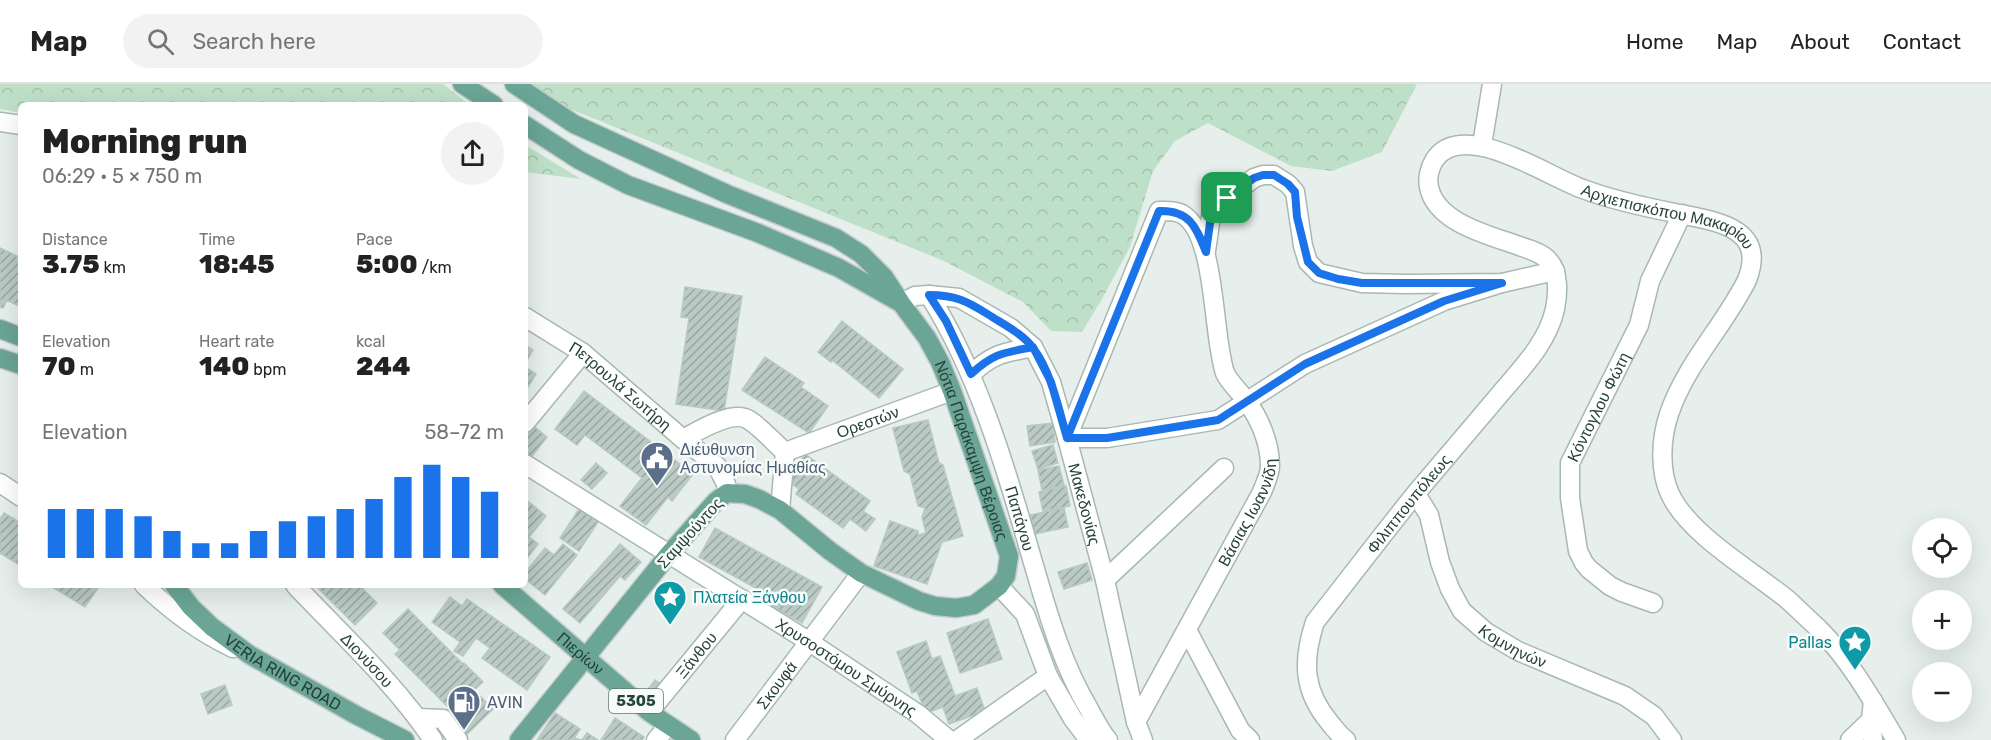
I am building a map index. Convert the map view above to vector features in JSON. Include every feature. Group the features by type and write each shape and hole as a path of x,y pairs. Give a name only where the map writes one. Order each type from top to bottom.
{"main road":[{"path":"462,84 489,102"},
{"name":"Νότια Παράκαμψη Βέροιας","path":"514,84 574,124 727,194 836,238 869,261 884,277 927,338 952,390 1009,556 1006,576 999,586"},
{"name":"Νότια Παράκαμψη Βέροιας","path":"528,127 579,160 628,185 759,233 839,268 901,303"},
{"path":"0,329 18,336"},
{"path":"0,358 18,364"},
{"path":"727,493 759,498 780,510 861,573 920,601 946,608 974,605 999,586"},
{"name":"Σαμψούντος","path":"585,658 669,554 716,501 727,493"},
{"name":"VERIA RING ROAD","path":"176,588 191,607 212,627 250,656 405,740"},
{"name":"Πιερίων","path":"505,588 649,712 662,733 691,740"},
{"path":"519,740 585,658"}],"street":[{"path":"1482,145 1492,84"},
{"path":"0,122 18,125"},
{"name":"Αρχιεπισκόπου Μακαρίου","path":"1555,271 1550,262 1540,254 1462,224 1447,214 1436,202 1428,181 1429,171 1435,159 1456,146 1482,145 1508,154 1582,189 1733,227 1747,239 1751,250 1751,272 1742,291 1679,388 1669,415 1664,435 1662,465 1667,487 1675,504 1688,520 1717,546 1788,600 1833,645 1873,701 1896,740"},
{"path":"1206,252 1211,216 1219,205 1254,178 1274,175 1288,184 1295,192 1303,246 1308,262 1319,273 1362,283 1502,283"},
{"name":"Βάσιας Ιωαννίδη","path":"1067,438 1159,211 1172,210 1182,214 1197,229 1206,252 1216,326 1226,375 1260,423 1270,467 1262,492 1136,722"},
{"name":"Κόντογλου Φώτη","path":"1653,603 1610,586 1593,573 1584,562 1578,551 1570,498 1570,463 1639,325 1650,280 1682,214"},
{"path":"1067,438 1107,438 1218,420 1305,364 1444,301 1502,283 1555,271"},
{"name":"Φιλιππουπόλεως","path":"1346,740 1313,699 1308,672 1307,647 1315,622 1416,494 1539,347 1555,309 1557,286 1555,271"},
{"name":"Παπάγου","path":"929,295 946,321 971,374 1025,534 1056,639 1078,692 1108,740"},
{"name":"Μακεδονίας","path":"901,303 915,296 946,295 959,298 1011,328 1033,347 1051,382 1067,438 1106,580 1136,722 1143,740"},
{"name":"Πετρουλά Σωτήρη","path":"528,319 583,353 682,439 717,466 726,484 727,493"},
{"path":"971,374 987,359 1006,352 1033,347"},
{"path":"528,419 583,353"},
{"name":"Ορεστών","path":"784,452 952,390"},
{"path":"682,439 718,421 733,417 747,418 784,452 780,510"},
{"name":"Χρυσοστόμου Σμύρνης","path":"528,466 742,598 918,714 949,740"},
{"path":"1106,580 1224,468"},
{"path":"0,483 18,495"},
{"name":"Κομνηνών","path":"1416,494 1429,514 1440,562 1450,589 1462,611 1486,632 1518,651 1625,696 1654,716 1672,740"},
{"name":"Σκουφά","path":"735,740 861,573"},
{"path":"999,586 1024,614 1048,676 1073,719 1089,740"},
{"path":"147,588 181,618 209,637 250,656"},
{"name":"Διονύσου","path":"298,588 375,669 418,718 433,740"},
{"name":"Ξάνθου","path":"649,712 742,598"},
{"path":"1187,630 1240,730 1250,740"},
{"path":"957,740 1048,676"},
{"path":"1873,701 1871,720 1873,740"},
{"path":"418,718 443,719 458,740"},
{"path":"1850,740 1871,720"}],"green space":[{"path":"0,84 443,84 466,102 18,102 18,112 0,109"},
{"path":"532,84 1417,84 1382,152 1332,171 1291,166 1208,123 1175,141 1153,171 1130,247 1082,332 1051,331 1023,302 944,261 563,106"},
{"path":"528,147 581,179 528,172"}],"building":[{"path":"0,248 18,257 18,306 7,300 3,308 0,307"},
{"path":"685,287 742,296 724,411 676,404 689,318 681,317"},
{"path":"842,321 903,369 879,398 832,360 831,362 818,352"},
{"path":"528,347 533,350 528,359"},
{"path":"765,357 804,383 801,387 828,406 809,433 742,390"},
{"path":"528,369 536,374 528,387"},
{"path":"584,391 693,474 672,501 668,497 646,525 620,506 642,478 585,435 577,445 555,429"},
{"path":"928,420 939,463 943,465 963,536 942,542 927,584 874,566 890,521 918,531 918,535 926,533 922,517 925,508 918,506 910,474 904,471 893,428"},
{"path":"1053,423 1055,442 1030,446 1027,426"},
{"path":"531,424 547,437 529,460 528,459 528,428"},
{"path":"1053,445 1058,463 1038,469 1032,451"},
{"path":"805,454 870,501 863,511 875,519 866,531 850,519 843,528 796,494 799,489 786,480"},
{"path":"596,463 607,473 592,489 581,480"},
{"path":"1059,466 1064,485 1042,490 1038,470"},
{"path":"1066,486 1070,506 1043,511 1039,492"},
{"path":"528,501 546,516 529,537 538,544 528,557"},
{"path":"1064,508 1068,527 1034,534 1030,515"},
{"path":"579,509 598,522 579,551 560,538"},
{"path":"4,513 18,521 18,564 0,553 0,519"},
{"path":"715,528 822,587 802,623 768,604 772,597 699,557"},
{"path":"563,544 577,555 545,595 528,581 528,569 545,548 554,555"},
{"path":"620,544 641,562 625,580 620,576 580,623 563,609"},
{"path":"1087,563 1092,580 1064,589 1058,572"},
{"path":"54,588 98,588 85,607"},
{"path":"318,588 362,588 377,603 355,625"},
{"path":"450,597 462,606 467,599 550,657 527,690 482,658 490,648 476,638 463,656 454,651 460,642 432,622"},
{"path":"408,609 483,682 474,690 493,709 461,740 434,723 449,708 395,654 400,650 383,633"},
{"path":"988,619 1002,659 960,673 947,633"},
{"path":"926,641 932,659 940,656 955,696 977,688 985,711 949,724 943,707 926,713 917,691 912,693 897,652"},
{"path":"655,680 663,686 657,695 649,688"},
{"path":"225,685 232,705 208,714 201,694"},
{"path":"555,713 580,729 573,740 537,740"},
{"path":"615,718 644,737 642,740 601,740"},
{"path":"587,733 598,740 582,740"}],"place":[{"name":"Διέυθυνση Αστυνομίας Ημαθίας","path":"657,487"},
{"name":"Πλατεία Ξάνθου","path":"670,626"},
{"name":"Pallas","path":"1855,671"},
{"name":"AVIN","path":"464,731"}],"route":[{"path":"1227,198 1211,216 1206,252 1197,229 1189,220 1172,210 1159,211 1067,438 1051,382 1033,347 1011,328 971,304 946,295 929,295 946,321 971,374 987,359 1006,352 1033,347 1051,382 1067,438 1107,438 1218,420 1305,364 1444,301 1502,283 1362,283 1338,279 1319,273 1308,262 1297,217 1295,192 1288,184 1274,175 1263,175 1254,178 1227,198"}]}
